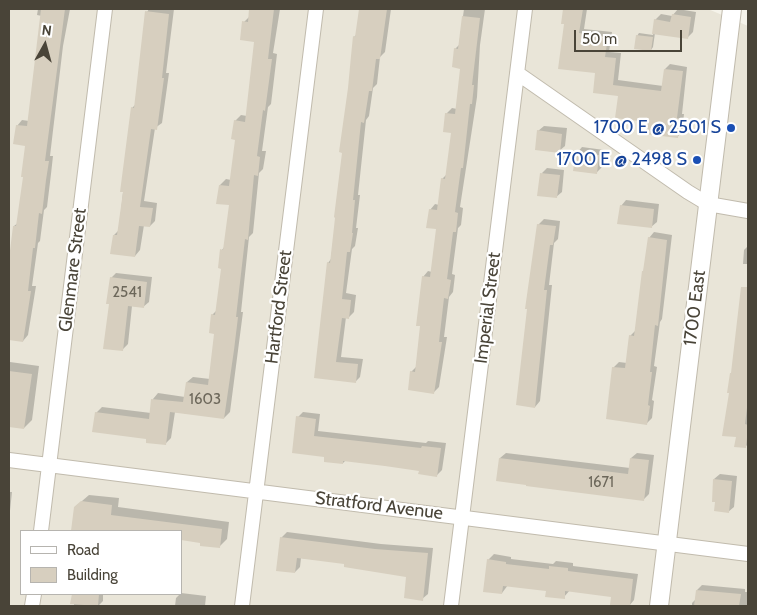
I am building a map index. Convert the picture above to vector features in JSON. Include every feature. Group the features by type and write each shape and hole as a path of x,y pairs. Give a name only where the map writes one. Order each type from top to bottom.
{"street":[{"name":"Glenmare Street","path":"41,530 105,9"},
{"name":"Hartford Street","path":"242,606 316,9"},
{"name":"Imperial Street","path":"451,606 524,9"},
{"name":"1700 East","path":"658,606 732,9"},
{"path":"517,73 708,204 748,211"},
{"name":"Stratford Avenue","path":"9,460 462,516 748,554"}],"shaded area":[{"path":"9,9 708,9 748,26 748,606 9,606"}],"building":[{"path":"41,9 65,9 45,161 49,161 42,214 39,213 35,248 33,248 28,291 31,291 23,342 9,340 9,259 13,226 16,226 23,177 21,177 25,146 13,144 16,125 27,126"},
{"path":"249,9 274,9 268,59 272,59 257,156 260,157 258,176 254,175 248,240 245,239 236,317 238,317 224,419 170,412 166,445 146,443 146,439 92,432 95,412 149,419 151,399 183,402 186,382 208,385 214,334 209,333 211,314 215,315 221,269 218,268 220,249 223,250 229,205 216,204 219,185 229,186 235,140 231,139 234,120 245,122 254,42 240,40 242,21 248,22"},
{"path":"359,9 387,9 380,59 376,59 372,91 369,91 364,123 361,122 353,200 355,200 353,233 350,252 347,252 342,299 351,300 349,319 342,318 336,362 358,364 356,383 314,378 327,262 330,263 342,153 339,152 353,36 355,37"},
{"path":"563,9 583,9 579,33 608,37 605,57 616,58 613,85 661,91 664,69 683,71 677,118 680,119 678,138 637,133 639,121 615,118 618,96 593,93 595,73 558,69 564,24 561,24"},
{"path":"145,11 169,14 162,78 164,78 157,130 151,129 140,207 153,208 150,227 139,226 135,257 110,254 113,235 117,235 123,192 120,192 131,107 134,108"},
{"path":"672,14 691,17 688,39 652,34 654,19 670,22"},
{"path":"462,16 480,18 472,85 474,85 472,104 470,104 463,168 461,168 455,212 458,213 456,232 453,232 447,279 451,280 448,299 444,298 439,342 442,342 434,394 408,390 410,371 415,372 420,326 416,326 422,276 430,277 436,229 426,228 429,209 437,210 441,178 445,179 451,133 443,132 445,113 455,114 460,69 452,67 454,48 458,49"},
{"path":"636,35 653,37 651,51 634,49"},
{"path":"537,130 562,134 560,153 535,150"},
{"path":"576,152 599,155 597,174 573,171"},
{"path":"540,173 560,175 557,198 537,196"},
{"path":"620,205 654,209 652,228 617,224"},
{"path":"537,224 556,226 553,245 550,245 544,290 547,290 535,408 516,405 527,309 525,309"},
{"path":"648,237 667,240 658,326 655,325 647,425 606,419 612,367 625,368 629,335 634,336"},
{"path":"110,277 147,282 144,308 128,306 123,351 103,349 109,304 106,304"},
{"path":"741,287 748,287 748,400 745,424 748,425 748,428 746,448 734,447 736,437 722,436 729,393 727,393"},
{"path":"9,371 32,374 24,429 9,427"},
{"path":"296,416 316,419 314,436 421,448 422,446 441,448 437,477 418,474 419,471 385,466 343,461 343,464 324,462 324,457 292,453"},
{"path":"499,458 628,474 630,458 649,460 644,501 496,481"},
{"path":"713,479 732,481 729,513 714,511 715,502 712,502"},
{"path":"81,501 112,505 111,515 222,529 220,548 200,546 200,543 182,540 182,530 71,530 74,507"},
{"path":"280,537 375,549 428,553 423,601 404,598 406,577 344,567 344,564 297,558 295,573 276,571"},
{"path":"487,559 506,562 506,564 549,569 549,566 568,568 568,571 633,579 630,606 610,605 611,597 565,591 565,599 545,597 546,591 503,586 502,594 483,592"},
{"path":"696,590 741,594 739,606 694,606"},
{"path":"72,595 99,595 98,606 70,604"}],"place":[{"name":"1700 E @ 2501 S","path":"731,128"},
{"name":"1700 E @ 2498 S","path":"697,160"}]}
